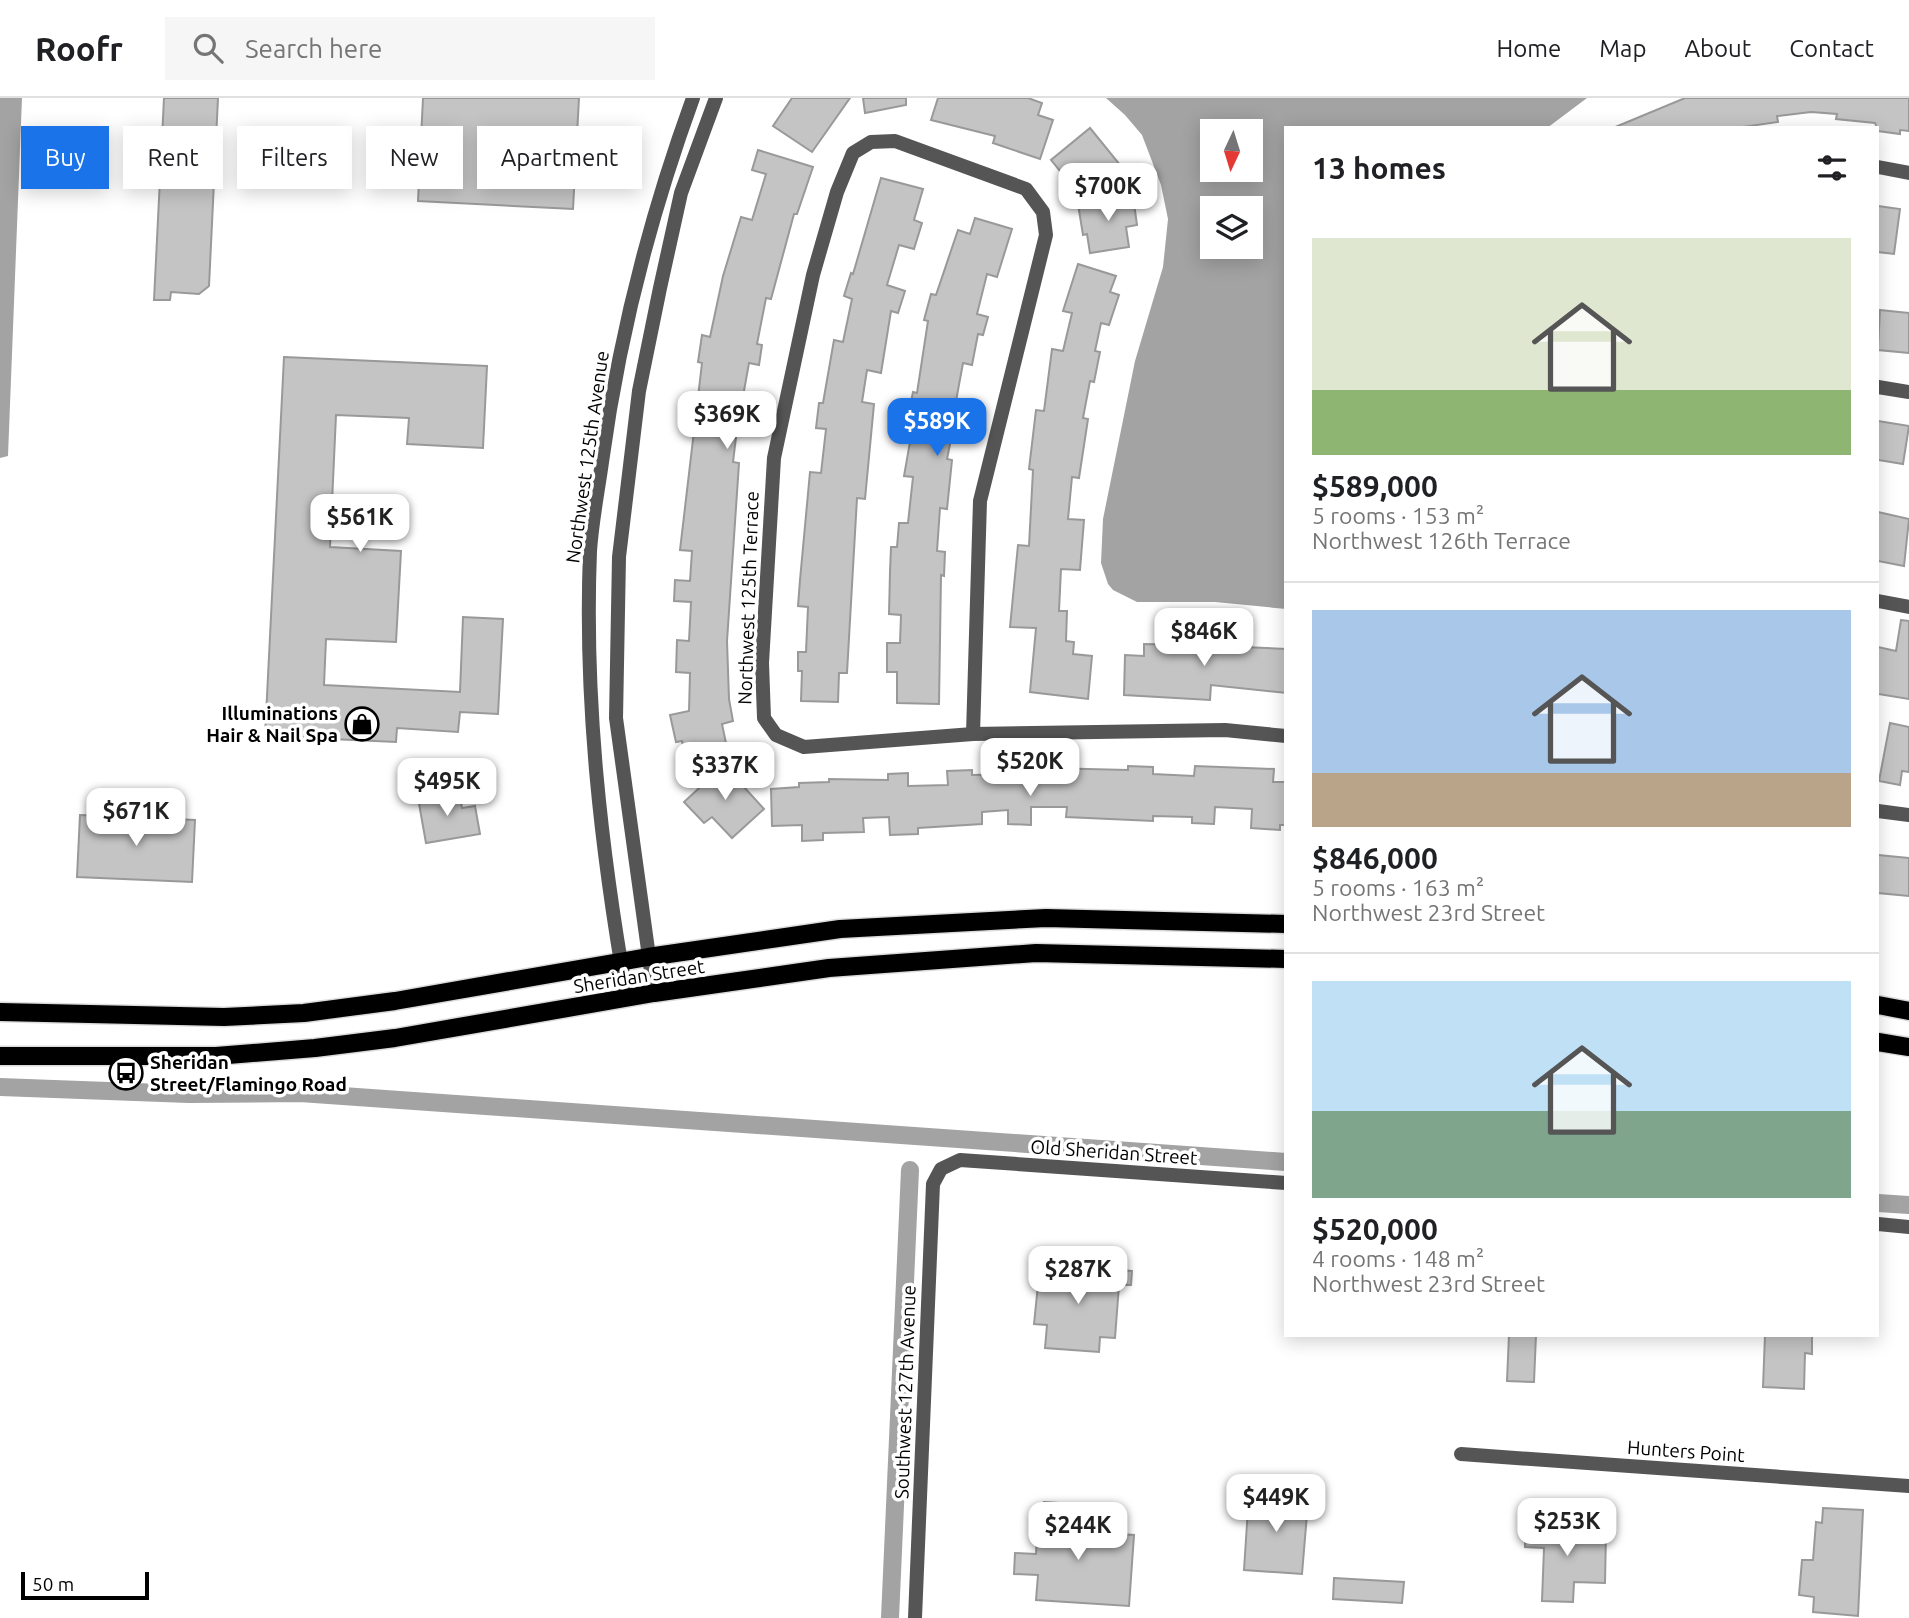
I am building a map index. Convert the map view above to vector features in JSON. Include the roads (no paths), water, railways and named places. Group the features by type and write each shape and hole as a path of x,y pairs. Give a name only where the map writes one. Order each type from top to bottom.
{"main road":[{"name":"Sheridan Street","path":"0,1012 224,1017 304,1013 395,1001 648,957 840,929 1046,918 1284,924"},
{"name":"Sheridan Street","path":"0,1056 216,1056 315,1048 395,1038 654,993 829,968 1036,953 1284,959"},
{"path":"1879,1005 1909,1011"},
{"path":"1879,1042 1909,1047"}],"street":[{"name":"Northwest 125th Avenue","path":"627,998 590,720 590,548 612,388 631,303 660,192 693,98"},
{"path":"654,993 616,718 619,557 639,391 660,288 681,193 716,98"},
{"name":"Northwest 125th Terrace","path":"895,141 1026,189 1042,212 1046,235 980,501 973,734 804,747 776,735 764,718 762,663 774,458 813,275 836,191 853,153 871,142 895,141"},
{"path":"1879,167 1909,173"},
{"path":"1879,387 1909,392"},
{"path":"1879,601 1909,607"},
{"path":"973,734 1225,730 1284,736"},
{"path":"1879,811 1909,816"},
{"name":"Old Sheridan Street","path":"941,1169 960,1160 1284,1183"},
{"name":"Southwest 127th Avenue","path":"915,1618 933,1184 941,1169"},
{"path":"1879,1224 1909,1227"},
{"name":"Hunters Point","path":"1461,1454 1909,1486"}],"waterway":[{"path":"0,1087 189,1094 300,1093 1284,1162"},
{"path":"890,1618 910,1170"},
{"path":"1879,1203 1909,1205"}],"place":[{"name":"Illuminations Hair & Nail Spa","path":"362,724"},
{"name":"Sheridan Street/Flamingo Road","path":"126,1073"}]}
